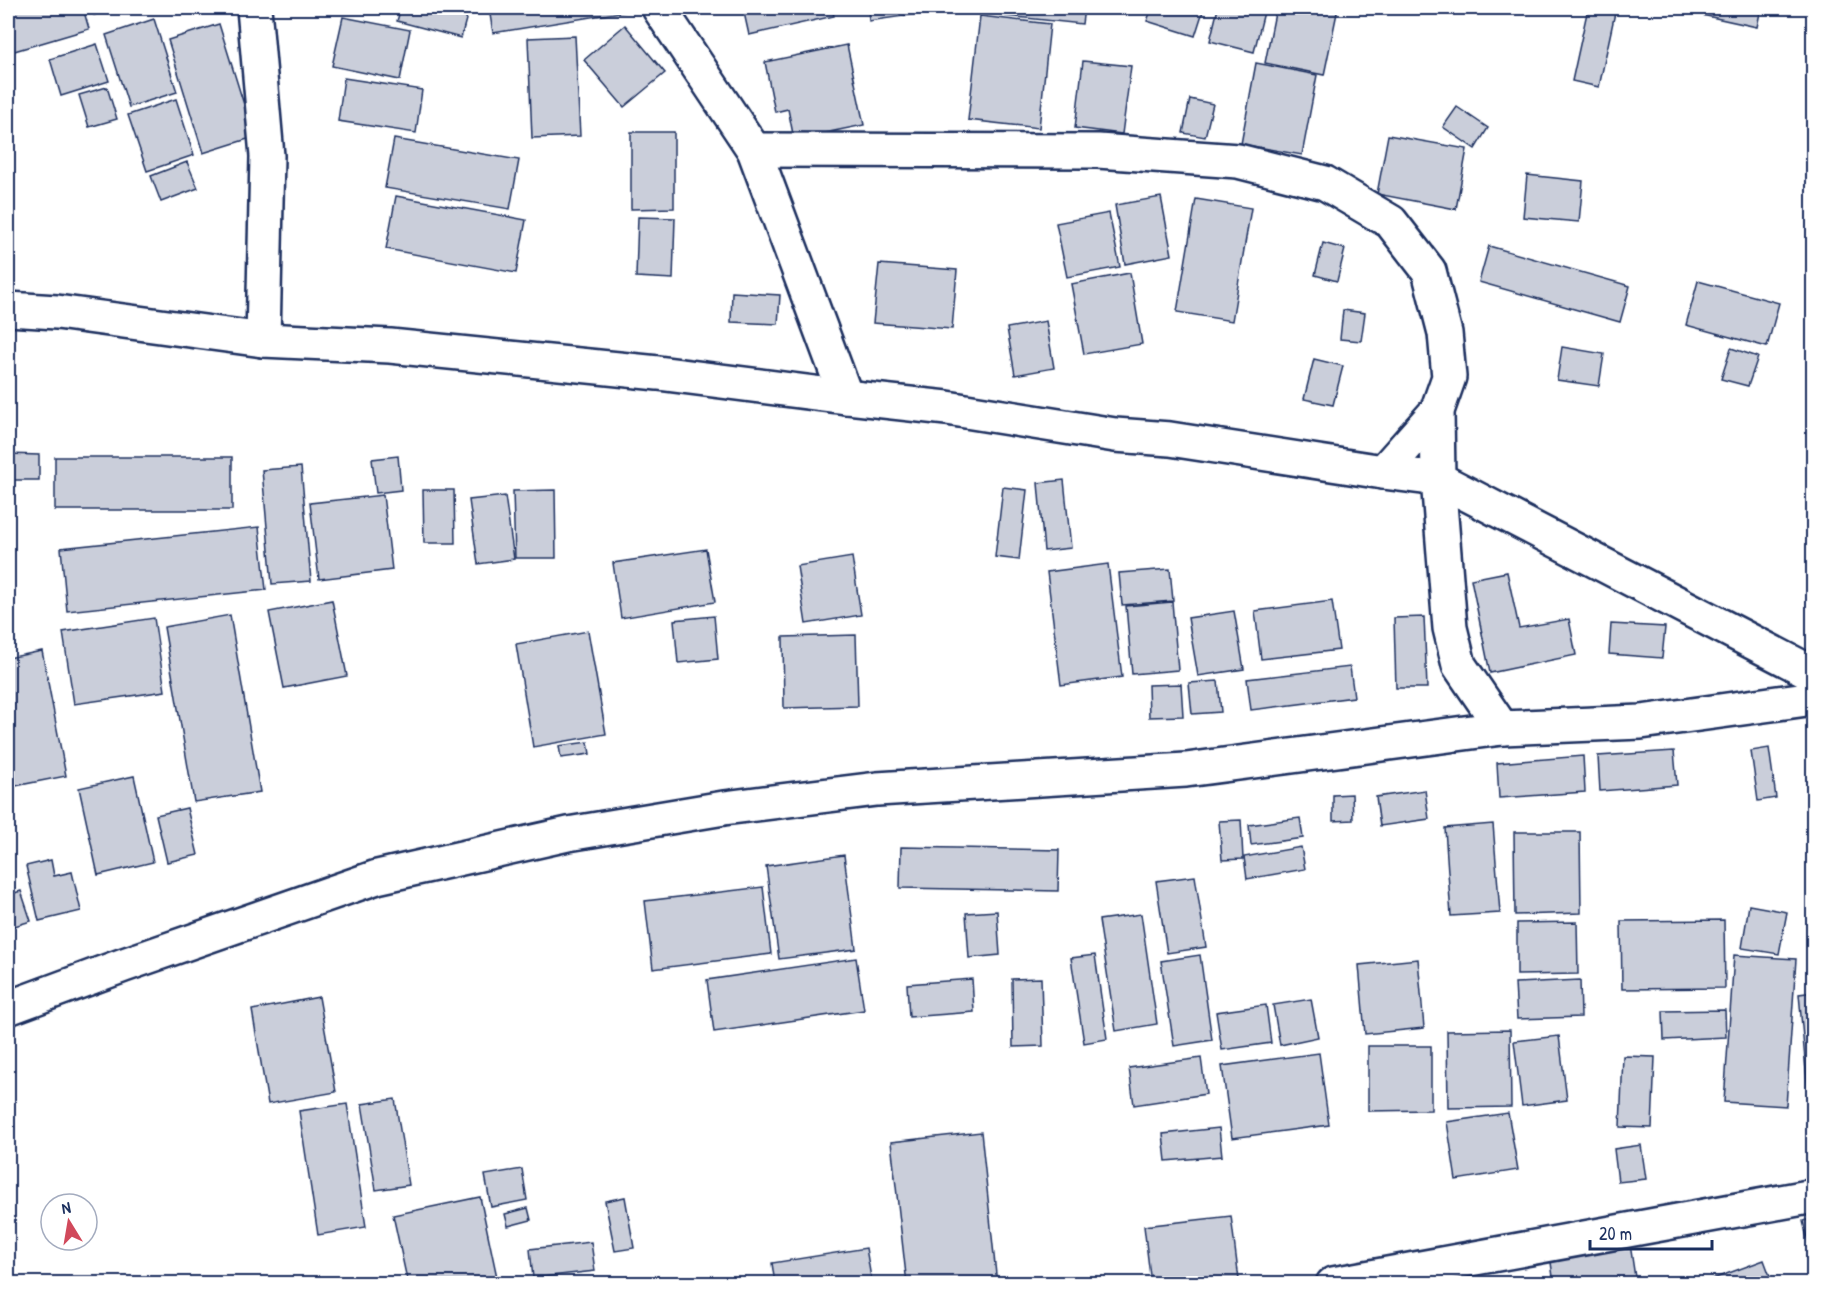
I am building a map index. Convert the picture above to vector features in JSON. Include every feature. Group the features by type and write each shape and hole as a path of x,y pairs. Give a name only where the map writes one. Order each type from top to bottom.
{"street":[{"path":"254,8 267,156 263,340"},
{"path":"659,8 754,150 846,397"},
{"path":"754,150 1098,151 1238,161 1325,183 1391,222 1429,271 1445,333 1449,377 1437,411 1438,479 1450,628 1459,665 1502,728"},
{"path":"8,309 57,312 263,340 402,347 658,373 946,408 1115,435 1170,439 1438,479 1814,674"},
{"path":"1383,472 1437,411"},
{"path":"8,1008 377,877 568,834 724,808 877,789 1186,770 1502,728 1641,722 1814,698"},
{"path":"1333,1284 1814,1196"}],"building":[{"path":"8,8 83,8 89,29 11,52 8,39"},
{"path":"92,8 117,8 94,15"},
{"path":"401,8 469,8 461,38 397,21"},
{"path":"489,8 627,8 628,11 493,33"},
{"path":"743,8 832,8 834,16 749,35"},
{"path":"868,8 945,8 945,10 869,21"},
{"path":"1002,8 1002,11 975,9"},
{"path":"1007,8 1084,8 1082,24 1006,16"},
{"path":"1107,8 1139,8 1138,12"},
{"path":"1152,8 1204,8 1195,36 1147,21"},
{"path":"1218,8 1265,8 1254,52 1210,41"},
{"path":"1276,8 1338,8 1324,75 1265,63"},
{"path":"1588,8 1616,8 1599,87 1572,81"},
{"path":"1670,8 1761,8 1757,27"},
{"path":"980,16 1050,24 1039,128 968,120"},
{"path":"343,17 410,30 400,80 332,66"},
{"path":"154,19 177,92 129,107 106,35"},
{"path":"219,24 254,137 203,153 168,40"},
{"path":"625,25 665,73 624,107 584,60"},
{"path":"575,36 580,136 532,138 528,38"},
{"path":"97,44 109,81 61,96 50,59"},
{"path":"847,45 864,125 794,139 788,109 775,112 765,62"},
{"path":"1083,61 1131,66 1122,134 1075,128"},
{"path":"1256,63 1317,75 1302,155 1241,144"},
{"path":"344,78 422,90 416,133 338,121"},
{"path":"107,87 117,119 89,127 79,95"},
{"path":"176,99 194,155 147,171 128,115"},
{"path":"1190,99 1213,104 1205,137 1183,133"},
{"path":"1457,107 1488,128 1475,149 1443,127"},
{"path":"631,132 674,132 674,208 631,209"},
{"path":"1388,135 1467,149 1456,209 1377,194"},
{"path":"394,139 519,160 510,209 385,188"},
{"path":"187,162 198,188 161,202 151,176"},
{"path":"1527,175 1583,181 1579,222 1523,217"},
{"path":"396,196 526,220 516,273 386,249"},
{"path":"1161,197 1172,255 1125,264 1115,205"},
{"path":"1196,199 1251,208 1232,321 1177,312"},
{"path":"1109,213 1120,267 1067,277 1056,223"},
{"path":"638,217 675,218 673,279 636,277"},
{"path":"1323,243 1345,249 1337,281 1315,275"},
{"path":"1489,246 1630,286 1620,322 1479,282"},
{"path":"879,264 957,270 952,329 873,323"},
{"path":"1130,273 1142,344 1084,354 1071,284"},
{"path":"1698,281 1779,303 1767,347 1686,325"},
{"path":"732,292 780,295 778,324 731,322"},
{"path":"1343,310 1365,313 1361,341 1340,339"},
{"path":"1046,321 1054,368 1015,375 1007,328"},
{"path":"1562,347 1604,354 1599,386 1557,380"},
{"path":"1731,348 1758,357 1748,386 1721,379"},
{"path":"1314,359 1343,366 1333,405 1304,399"},
{"path":"8,454 39,455 39,480 8,480"},
{"path":"398,456 401,490 376,493 372,459"},
{"path":"55,457 232,457 232,510 55,510"},
{"path":"301,467 311,581 272,584 262,470"},
{"path":"1064,480 1071,548 1044,551 1038,483"},
{"path":"1003,487 1027,490 1019,560 995,557"},
{"path":"423,490 454,490 455,543 424,543"},
{"path":"555,490 556,558 515,558 513,491"},
{"path":"383,495 392,570 319,579 310,503"},
{"path":"505,496 514,559 478,564 469,500"},
{"path":"259,527 266,590 67,611 61,548"},
{"path":"706,549 715,602 621,618 613,563"},
{"path":"852,557 861,615 806,624 797,566"},
{"path":"1108,564 1122,677 1061,685 1047,572"},
{"path":"1170,569 1173,601 1122,605 1119,573"},
{"path":"1507,572 1519,628 1569,619 1576,655 1490,673 1471,579"},
{"path":"332,600 347,676 284,688 269,612"},
{"path":"1332,601 1339,650 1261,659 1255,611"},
{"path":"1172,602 1178,670 1132,674 1126,606"},
{"path":"1234,611 1244,669 1198,676 1188,618"},
{"path":"230,615 260,792 194,802 164,627"},
{"path":"714,616 718,659 678,663 674,620"},
{"path":"1424,617 1427,688 1396,688 1394,618"},
{"path":"154,618 165,691 74,704 63,632"},
{"path":"1611,624 1665,627 1662,658 1609,654"},
{"path":"588,631 606,734 533,747 516,644"},
{"path":"856,635 858,706 784,708 783,637"},
{"path":"42,651 66,776 15,786 8,747 8,658"},
{"path":"1350,667 1354,697 1251,710 1247,679"},
{"path":"1218,681 1221,712 1192,714 1189,683"},
{"path":"1181,684 1183,716 1149,717 1148,685"},
{"path":"588,742 590,754 561,758 559,746"},
{"path":"1769,748 1776,798 1758,801 1751,751"},
{"path":"1674,751 1677,785 1600,791 1598,756"},
{"path":"1583,756 1585,792 1499,798 1497,763"},
{"path":"134,776 153,862 98,875 79,788"},
{"path":"1425,790 1429,819 1380,826 1376,797"},
{"path":"1352,794 1353,820 1333,821 1333,795"},
{"path":"1814,804 1814,836 1808,805"},
{"path":"187,808 198,855 167,862 156,815"},
{"path":"1300,818 1303,838 1251,845 1249,825"},
{"path":"1241,820 1243,859 1222,860 1219,821"},
{"path":"1493,824 1500,913 1451,916 1445,828"},
{"path":"1514,832 1580,832 1581,913 1515,915"},
{"path":"901,847 1059,850 1058,891 900,888"},
{"path":"1301,847 1305,869 1247,879 1244,857"},
{"path":"844,855 856,949 779,959 766,866"},
{"path":"51,860 54,876 72,872 81,911 39,921 26,866"},
{"path":"1195,876 1206,947 1167,953 1156,881"},
{"path":"763,887 771,954 653,969 645,901"},
{"path":"21,891 31,921 8,928 8,895"},
{"path":"1749,905 1787,912 1779,954 1742,948"},
{"path":"997,911 1000,955 969,958 966,913"},
{"path":"1141,914 1157,1024 1116,1031 1099,920"},
{"path":"1724,920 1725,988 1622,989 1621,921"},
{"path":"1577,922 1578,974 1517,975 1517,923"},
{"path":"1095,955 1107,1039 1084,1043 1071,958"},
{"path":"1200,955 1212,1040 1174,1046 1161,961"},
{"path":"1734,955 1796,959 1786,1106 1724,1102"},
{"path":"856,958 864,1010 714,1032 707,980"},
{"path":"1418,959 1424,1028 1365,1034 1359,965"},
{"path":"1041,978 1043,1046 1013,1047 1012,979"},
{"path":"972,979 974,1012 909,1017 907,984"},
{"path":"1580,980 1581,1017 1517,1019 1515,983"},
{"path":"1814,992 1814,1103 1809,1103 1799,994"},
{"path":"319,997 336,1092 268,1104 252,1010"},
{"path":"1311,999 1318,1037 1280,1045 1273,1005"},
{"path":"1266,1005 1271,1043 1222,1050 1216,1012"},
{"path":"1725,1010 1726,1037 1664,1040 1663,1011"},
{"path":"1510,1030 1511,1107 1448,1108 1447,1031"},
{"path":"1559,1036 1567,1100 1522,1106 1514,1041"},
{"path":"1368,1046 1431,1046 1431,1110 1368,1111"},
{"path":"1319,1053 1329,1125 1232,1138 1222,1066"},
{"path":"1623,1056 1655,1057 1652,1128 1620,1127"},
{"path":"1201,1058 1206,1094 1134,1105 1129,1068"},
{"path":"8,1098 11,1098 13,1137 8,1137"},
{"path":"395,1099 409,1185 376,1190 362,1104"},
{"path":"347,1104 366,1227 318,1235 299,1111"},
{"path":"1508,1113 1518,1170 1456,1180 1447,1122"},
{"path":"1219,1128 1222,1156 1166,1161 1163,1134"},
{"path":"981,1132 997,1284 907,1284 891,1142"},
{"path":"1641,1145 1646,1179 1618,1182 1614,1149"},
{"path":"522,1169 527,1200 491,1207 485,1175"},
{"path":"480,1197 498,1282 408,1284 393,1215"},
{"path":"625,1197 634,1248 615,1251 605,1201"},
{"path":"528,1208 531,1220 508,1226 505,1214"},
{"path":"1231,1216 1239,1280 1215,1284 1151,1284 1144,1226"},
{"path":"1814,1218 1814,1266 1803,1221"},
{"path":"591,1242 595,1271 533,1278 530,1249"},
{"path":"1630,1244 1636,1284 1554,1284 1550,1255"},
{"path":"866,1248 872,1284 775,1284 772,1263"},
{"path":"1764,1260 1773,1284 1711,1284 1710,1280"},
{"path":"1462,1263 1467,1284 1433,1284 1429,1269"}]}
